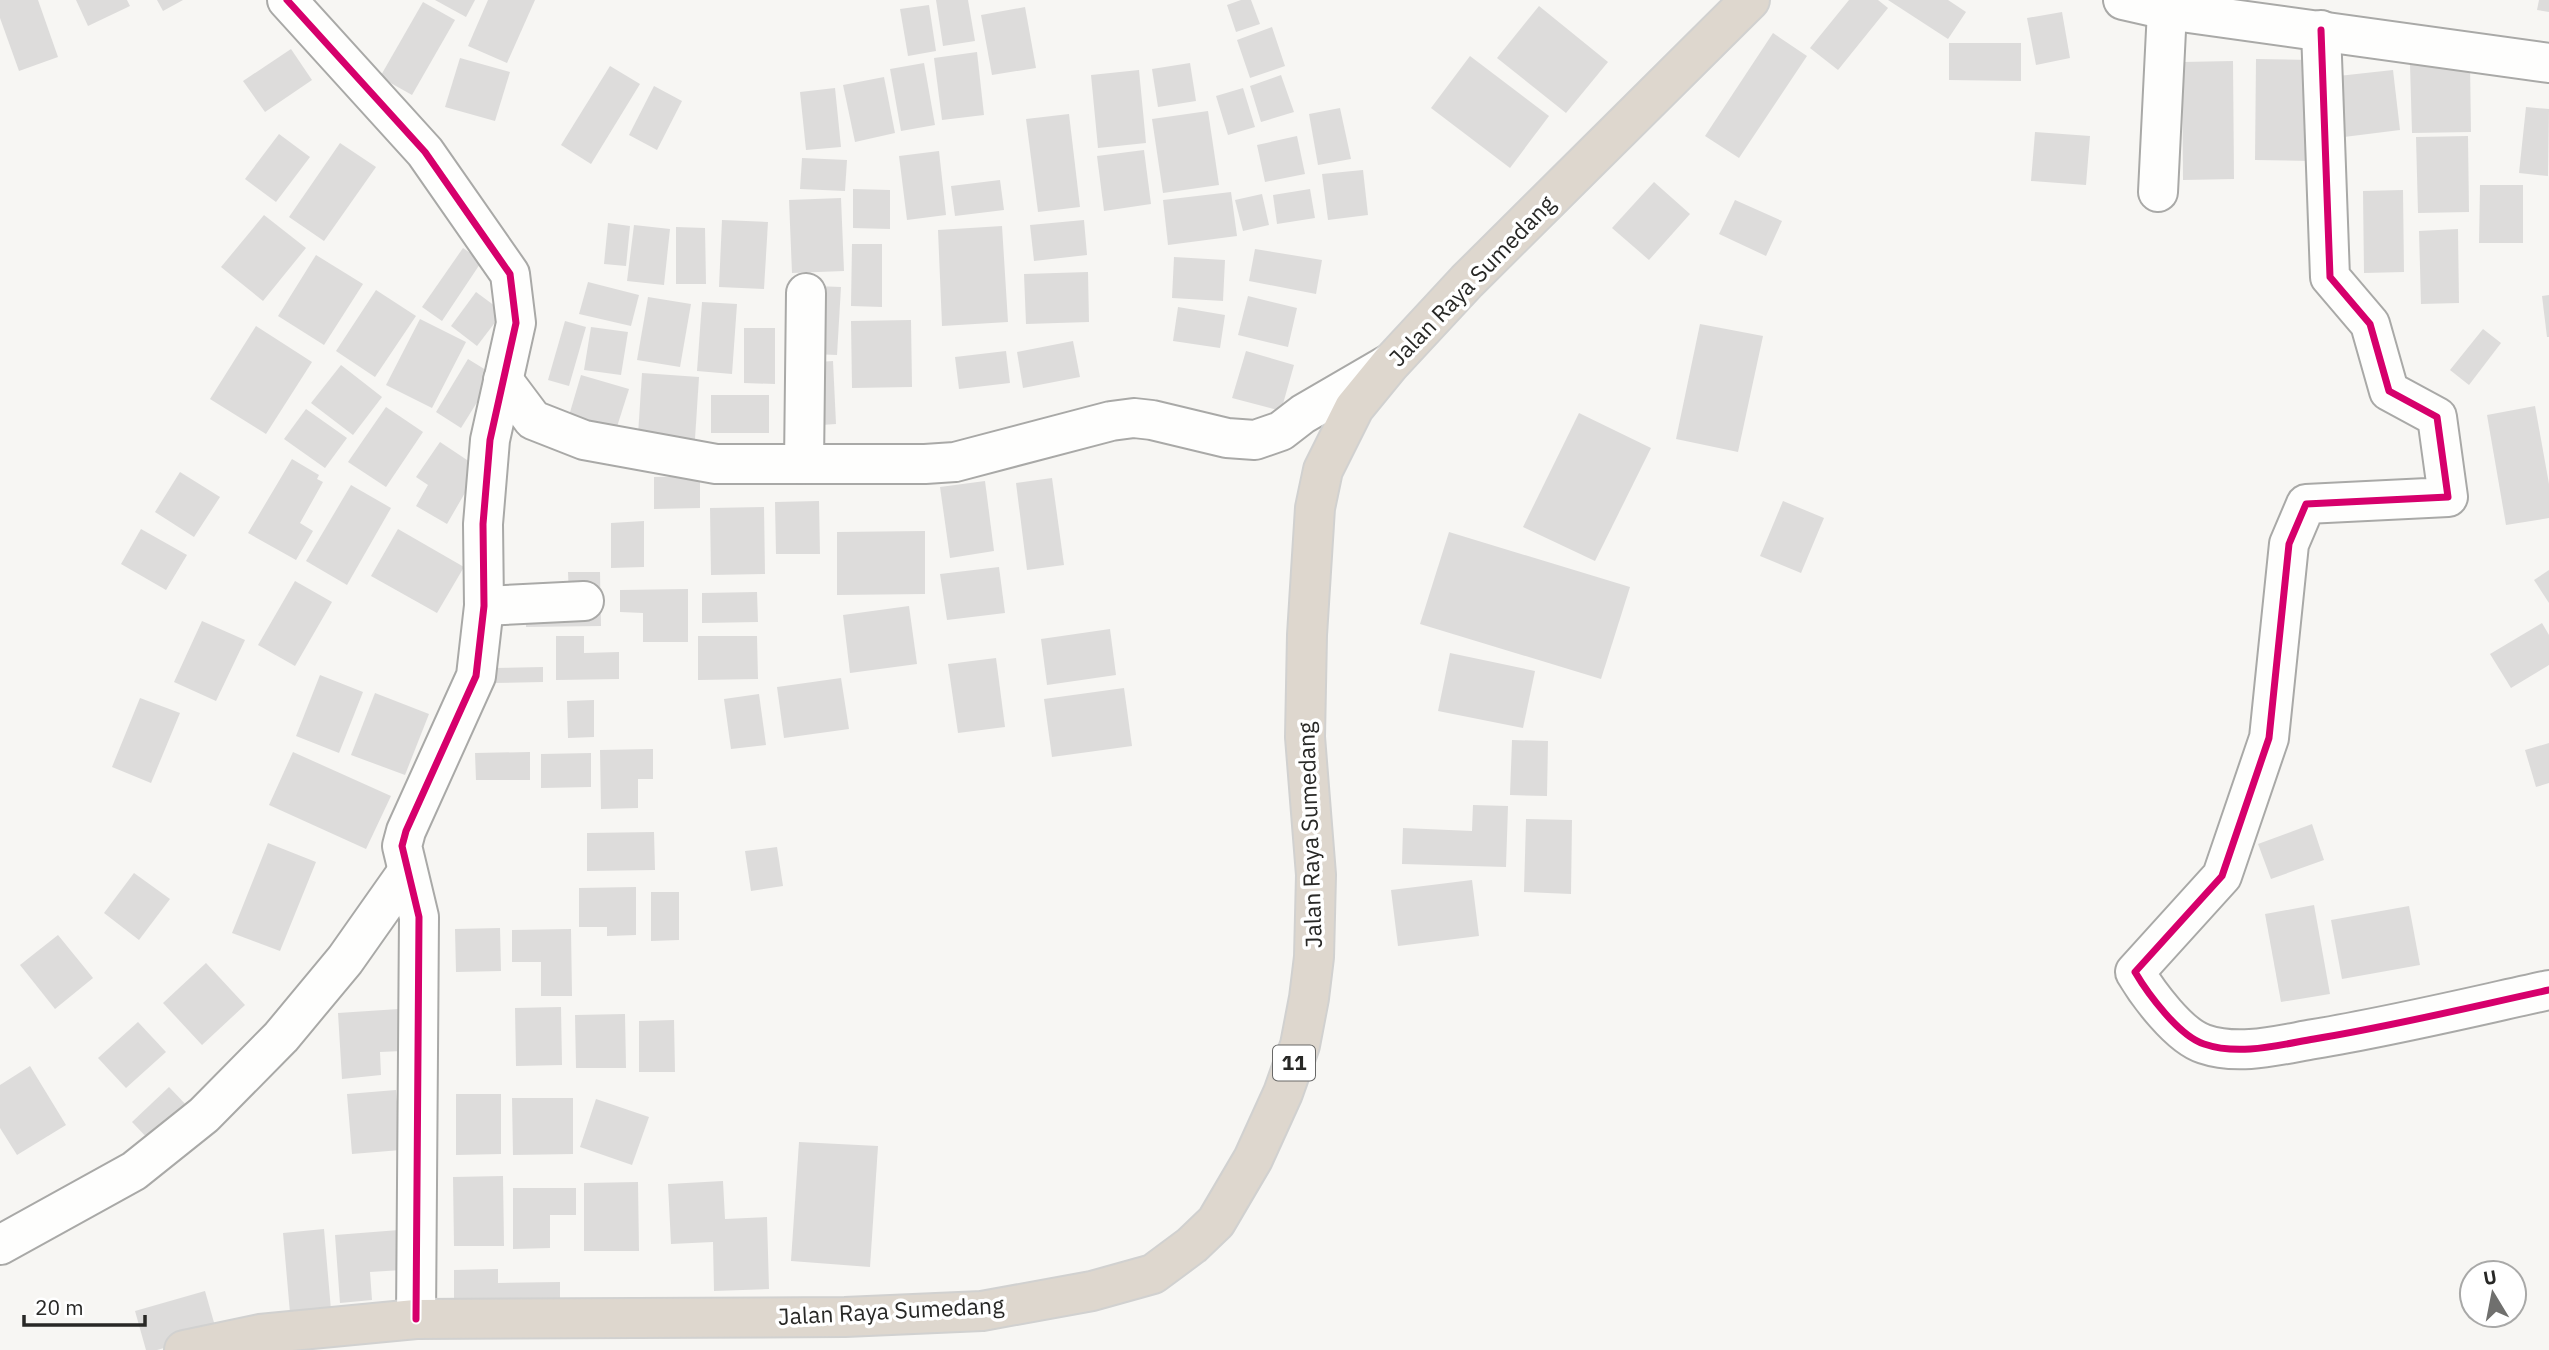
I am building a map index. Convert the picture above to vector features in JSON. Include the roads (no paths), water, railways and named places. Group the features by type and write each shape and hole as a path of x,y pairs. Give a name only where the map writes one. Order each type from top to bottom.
{"highway":[{"name":"Jalan Raya Sumedang","path":"184,1350 260,1334 416,1319 845,1317 982,1311 1092,1291 1153,1274 1192,1245 1216,1222 1253,1159 1283,1093 1300,1045 1314,957 1316,875 1305,737 1309,570 1315,508 1323,470 1354,408 1390,363 1467,281 1750,0"}],"street":[{"path":"287,0 425,152 510,274 516,323 489,452 483,524 484,606 475,676 406,831 402,846 419,918 416,1319"},
{"path":"2123,0 2167,10 2549,63"},
{"path":"2158,192 2167,10"},
{"path":"2321,30 2330,277 2370,324 2389,391 2437,417 2448,497 2306,504 2289,544 2269,737 2222,876 2135,972 2145,989 2185,1033 2202,1044 2225,1049 2256,1048 2370,1030 2549,990"},
{"path":"804,464 806,293"},
{"path":"503,380 533,420 584,440 716,464 925,464 955,462 1111,421 1134,418 1227,438 1255,440 1281,430 1303,414 1390,363"},
{"path":"484,606 584,601"},
{"path":"0,1245 134,1171 204,1115 281,1037 345,960 407,872"}]}
